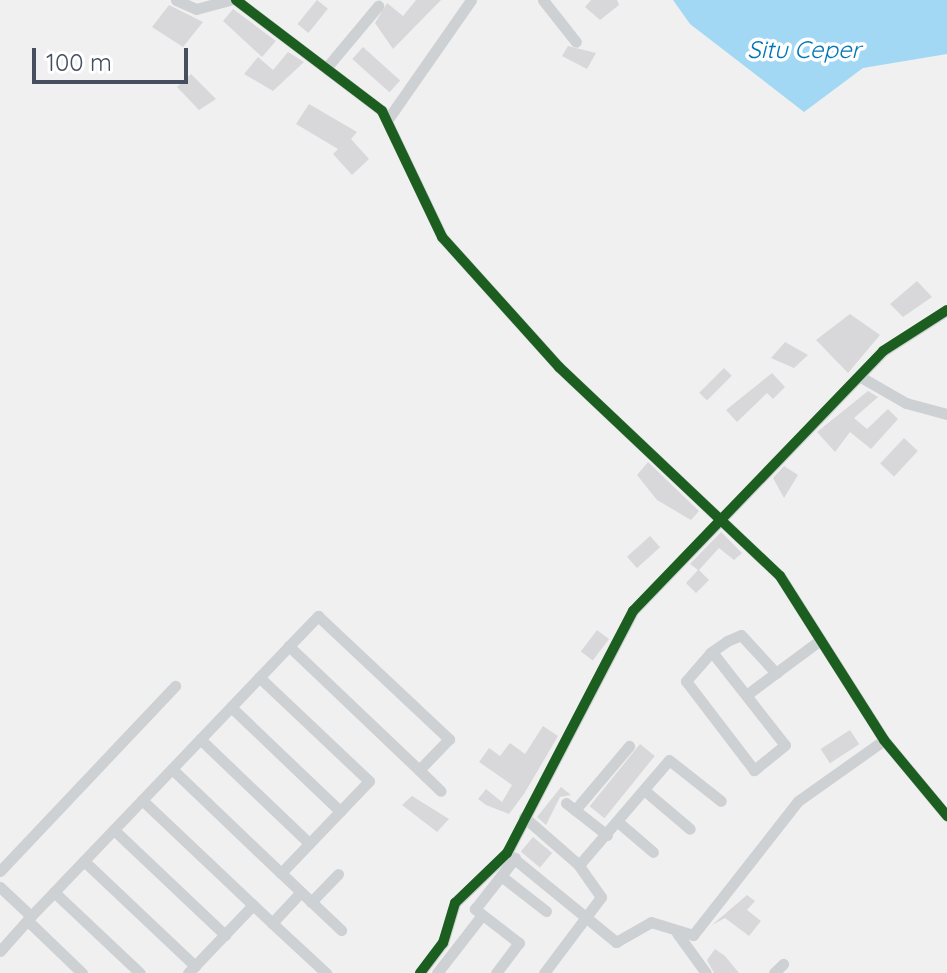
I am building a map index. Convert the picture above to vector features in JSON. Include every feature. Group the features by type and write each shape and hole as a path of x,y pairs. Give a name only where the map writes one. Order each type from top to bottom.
{"street":[{"path":"176,0 196,9 229,0"},
{"path":"236,0 327,67 388,119 442,237 559,367 721,514 780,576 884,740 947,816"},
{"path":"388,119 471,0"},
{"path":"543,0 576,42"},
{"path":"327,67 378,6"},
{"path":"496,973 519,943 475,909 501,876 524,817 633,611 721,514 898,338 947,310"},
{"path":"859,376 906,403 947,414"},
{"path":"0,951 318,616 449,739 419,770"},
{"path":"712,652 749,693 785,745 759,771 746,764 687,687 712,652 746,635 776,673"},
{"path":"749,693 820,640"},
{"path":"289,646 441,791"},
{"path":"259,677 369,781 281,873"},
{"path":"0,871 175,686"},
{"path":"231,707 340,811"},
{"path":"200,739 309,843"},
{"path":"511,856 616,942 651,922 677,933 693,935 720,909 798,801 884,740"},
{"path":"607,835 571,806 629,746"},
{"path":"579,865 672,760 721,801"},
{"path":"172,769 341,930"},
{"path":"644,790 690,829"},
{"path":"142,800 326,973"},
{"path":"524,817 579,865 602,894 588,919 544,973"},
{"path":"618,822 653,852"},
{"path":"114,830 225,935"},
{"path":"420,973 443,943 455,903 511,856"},
{"path":"84,861 192,969 253,905"},
{"path":"311,902 338,874"},
{"path":"501,876 546,911"},
{"path":"0,887 82,973"},
{"path":"54,892 140,973"},
{"path":"272,923 301,892"},
{"path":"437,973 482,915"},
{"path":"677,933 706,973"}],"water":[{"name":"Situ Ceper","path":"673,0 947,0 947,54 863,68 804,112 690,24"}],"building":[{"path":"317,0 328,9 308,33 297,24"},
{"path":"416,0 441,0 393,49 375,23 387,3 403,16"},
{"path":"591,0 617,0 619,5 600,20 585,7"},
{"path":"169,5 203,22 183,47 152,27"},
{"path":"233,9 276,41 262,57 223,21"},
{"path":"568,46 596,53 587,69 562,56"},
{"path":"363,47 400,80 389,92 352,59"},
{"path":"288,52 304,62 273,91 244,74 258,57 273,70"},
{"path":"191,74 216,99 199,110 177,87"},
{"path":"309,104 357,132 351,139 369,159 352,175 333,154 338,149 296,124"},
{"path":"917,281 932,297 903,317 890,304"},
{"path":"850,314 880,335 848,373 816,340"},
{"path":"785,342 808,355 794,368 771,358"},
{"path":"724,368 732,376 707,401 699,393"},
{"path":"772,373 785,387 773,399 767,393 737,422 726,410"},
{"path":"868,391 878,397 854,418 867,429 888,409 898,419 871,449 850,432 835,452 817,432"},
{"path":"904,438 918,451 894,477 880,464"},
{"path":"648,462 699,511 691,520 657,500 637,475"},
{"path":"784,466 798,475 784,498 773,478"},
{"path":"721,532 742,553 734,560 719,548 699,570 709,580 696,593 686,583 698,570 690,564"},
{"path":"650,536 660,547 637,568 627,557"},
{"path":"597,630 609,639 593,661 581,652"},
{"path":"543,726 558,736 509,814 478,799 486,789 502,802 512,785 479,762 489,748 500,756 510,743 525,754"},
{"path":"850,730 859,744 830,763 821,749"},
{"path":"640,744 655,756 604,818 590,806"},
{"path":"561,787 571,795 560,797 546,825 537,817"},
{"path":"412,796 449,819 437,832 402,805"},
{"path":"533,837 552,853 540,868 521,852"},
{"path":"747,895 755,901 747,910 761,921 749,936 725,918 712,925"},
{"path":"715,949 739,973 714,973 707,960"}],"cycle path":[{"path":"236,0 382,111 442,237 559,367 780,576 884,740 947,816"},
{"path":"420,973 443,943 455,903 507,853 633,611 883,351 947,310"}]}
